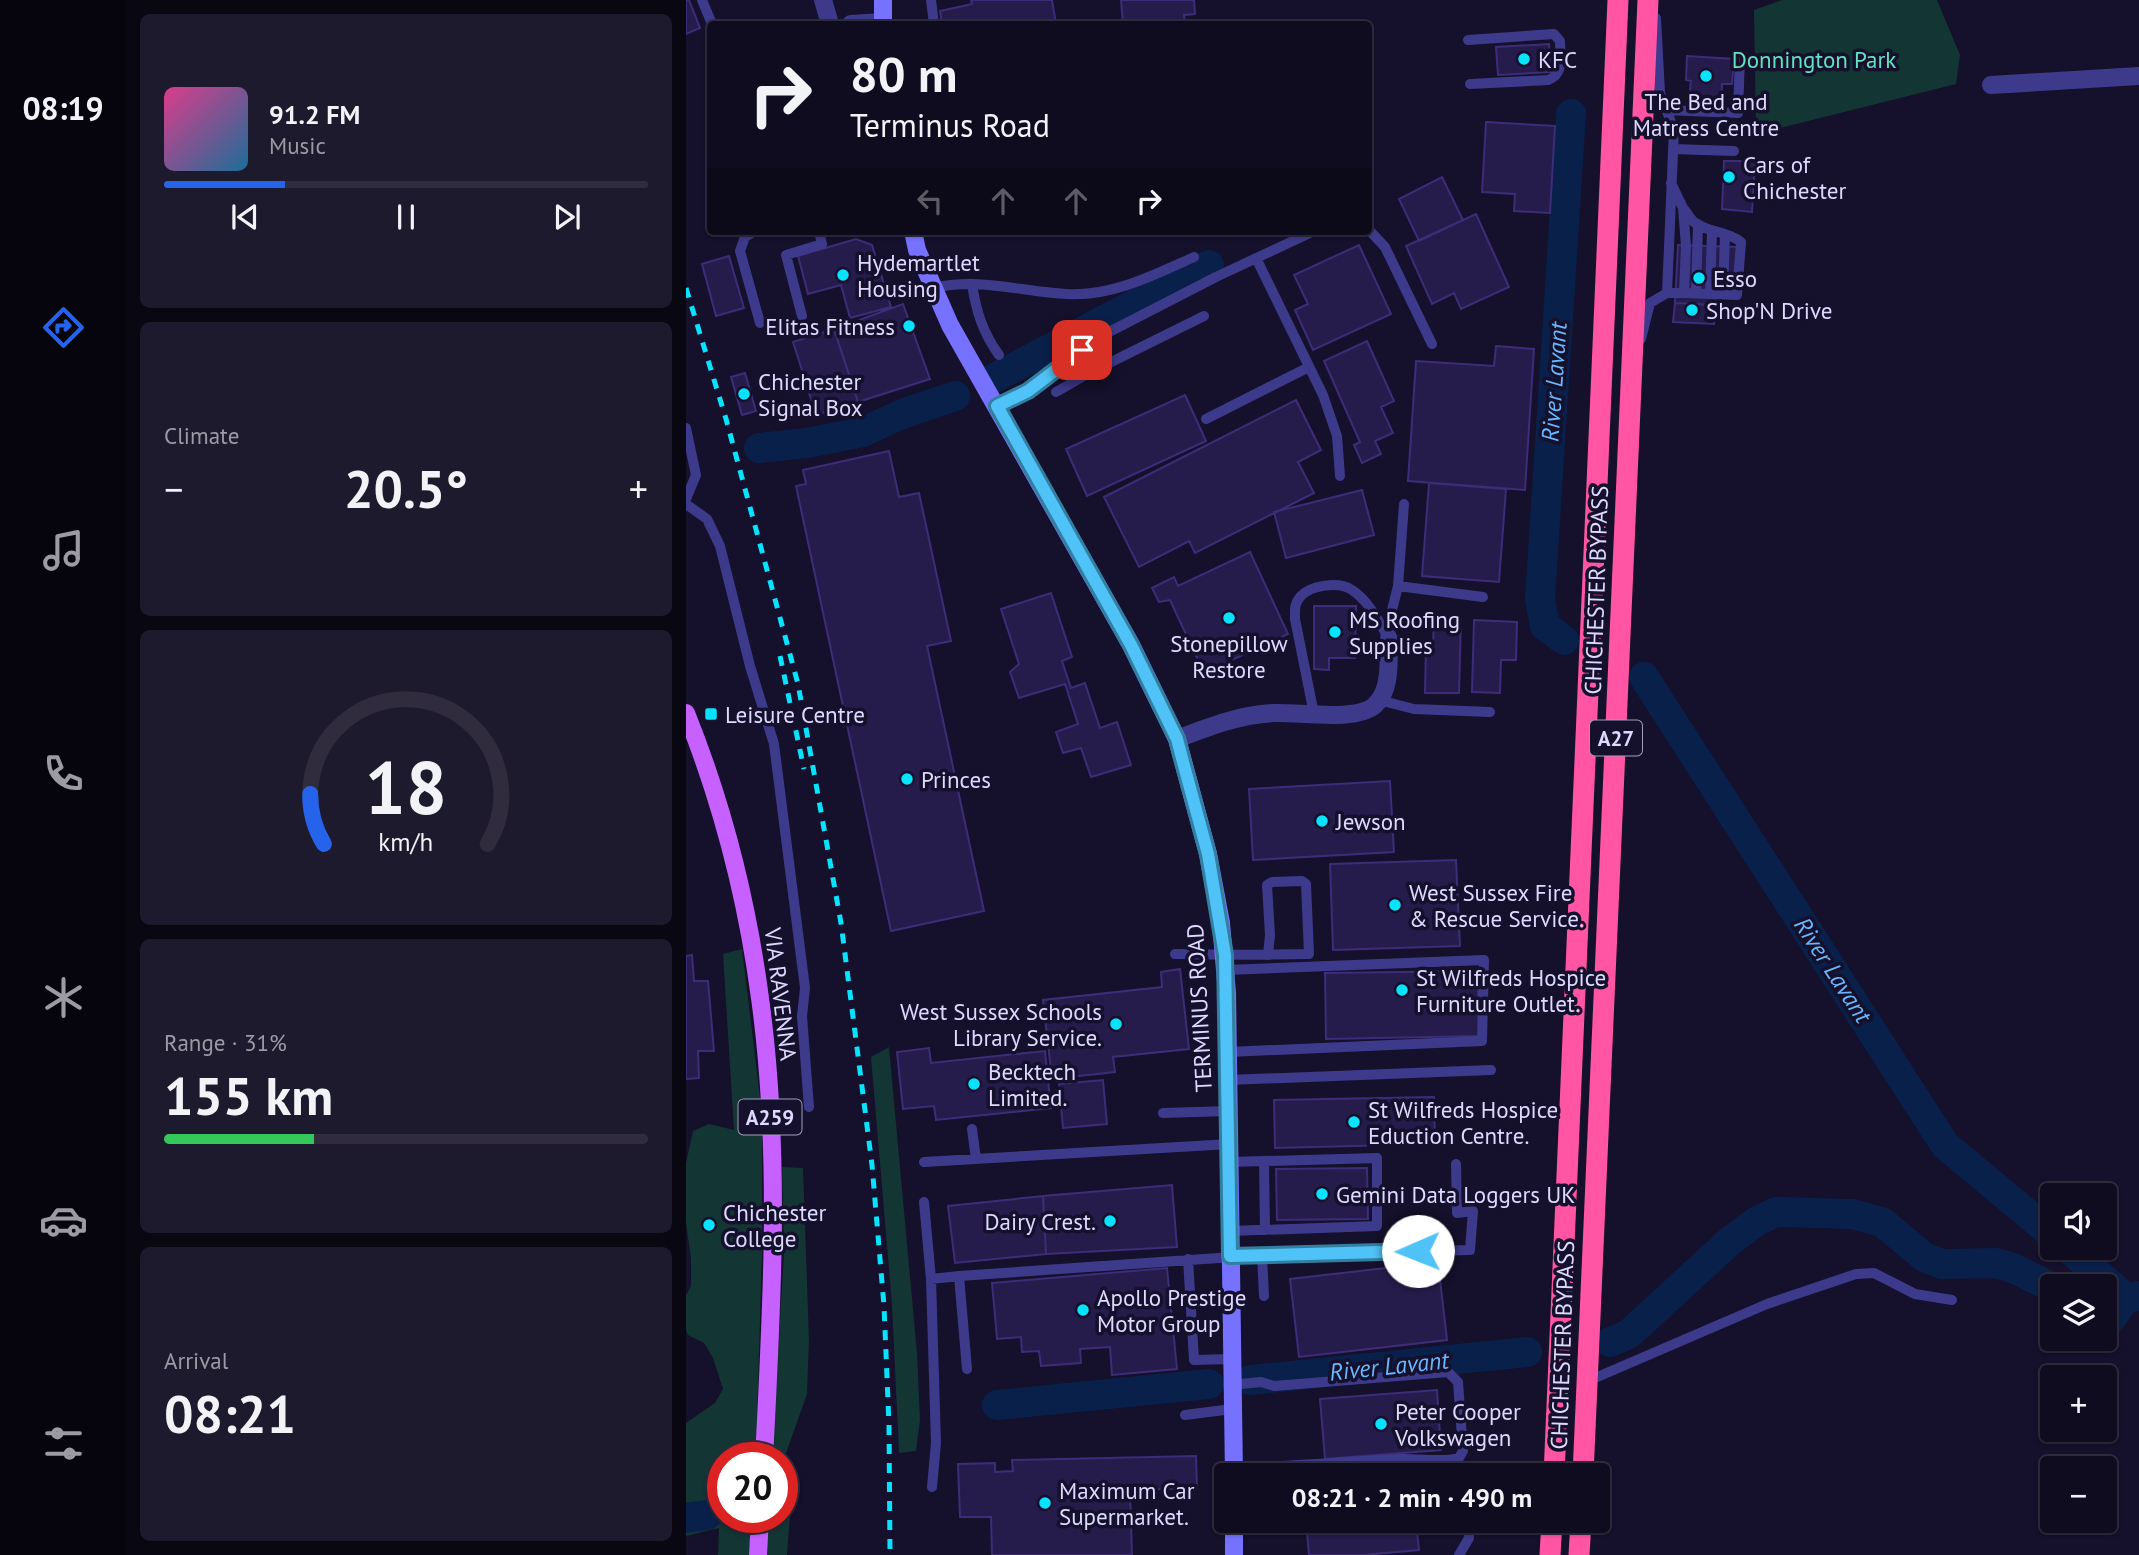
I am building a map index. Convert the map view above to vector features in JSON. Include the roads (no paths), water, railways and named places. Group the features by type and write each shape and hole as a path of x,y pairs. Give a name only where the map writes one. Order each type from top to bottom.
{"highway":[{"name":"CHICHESTER BYPASS","path":"1555,1463 1618,0"},
{"name":"CHICHESTER BYPASS","path":"1584,1463 1648,0"},
{"path":"1550,1555 1551,1533"},
{"path":"1579,1555 1580,1533"}],"main road":[{"name":"VIA RAVENNA","path":"686,713 693,752 712,783 738,875 756,967 770,1114 772,1253 765,1442"},
{"path":"758,1555 759,1533"}],"street":[{"path":"824,0 829,21"},
{"path":"883,0 883,21"},
{"path":"1992,85 2139,76"},
{"name":"TERMINUS ROAD","path":"914,235 917,250 950,325 1131,645 1177,739 1208,854 1225,963 1234,1463"},
{"path":"1177,739 1224,722 1272,713 1355,714 1375,706 1387,689 1390,639"},
{"path":"1234,1533 1234,1555"}],"lane":[{"path":"702,0 711,21"},
{"path":"931,0 934,21"},
{"path":"1653,0 1660,93 1674,130 1667,293"},
{"path":"1468,40 1554,34 1560,41 1560,70 1556,77 1548,80 1470,84"},
{"path":"1666,110 1738,113 1740,57"},
{"path":"1673,149 1734,151"},
{"path":"1630,385 1650,303 1667,293 1737,296 1741,242 1734,236 1712,231 1698,224 1684,208 1671,183"},
{"path":"1684,208 1684,293"},
{"path":"1696,293 1698,224"},
{"path":"1710,294 1712,231"},
{"path":"1372,233 1385,247 1432,344"},
{"path":"1723,295 1726,234"},
{"path":"748,235 740,251 760,323"},
{"path":"802,316 786,255 822,244 820,235"},
{"path":"997,406 1036,386 1077,353 1111,331 1305,235"},
{"path":"934,288 961,283 1080,294 1125,286 1194,257"},
{"path":"1256,258 1323,395 1336,436 1340,476"},
{"path":"972,284 976,310 989,342 999,355"},
{"path":"1056,392 1204,316"},
{"path":"1077,353 1091,372"},
{"path":"1206,419 1309,367"},
{"path":"686,428 696,475 686,501 707,519 720,547 776,755 805,988 803,1016 808,1107"},
{"path":"1390,639 1392,610 1398,586 1404,505"},
{"path":"1314,714 1295,619 1295,605 1301,595 1312,589 1331,585 1349,587 1363,599 1390,639"},
{"path":"1398,586 1483,597"},
{"path":"1379,700 1414,709 1490,712"},
{"path":"1225,963 1268,955 1309,954 1306,884 1297,880 1272,882 1267,885 1270,934 1268,955"},
{"path":"1175,954 1225,963 1484,960 1482,1041 1228,1052"},
{"path":"1228,1080 1491,1070"},
{"path":"1163,1113 1229,1111"},
{"path":"972,1129 976,1159"},
{"path":"923,1162 1230,1153 1264,1161 1377,1158 1377,1226 1230,1231"},
{"path":"1264,1161 1265,1230"},
{"path":"931,1279 1230,1256 1470,1250 1473,1211 1457,1213 1456,1164"},
{"path":"924,1202 931,1279 936,1443 932,1487"},
{"path":"1262,1255 1264,1296"},
{"path":"1188,1259 1194,1360 1231,1359"},
{"path":"1587,1381 1767,1304 1856,1274 1874,1273 1915,1294 1952,1300"},
{"path":"959,1276 967,1368"},
{"path":"1231,1385 1261,1382 1274,1386 1448,1372 1458,1382 1463,1451 1458,1458 1446,1461 1424,1458 1319,1463"},
{"path":"1185,1415 1232,1409"},
{"path":"1459,1555 1469,1538 1469,1533"}],"waterway":[{"name":"River Lavant","path":"1564,640 1545,626 1540,599 1571,114"},
{"name":"River Lavant","path":"992,379 1209,265"},
{"name":"River Lavant","path":"759,448 807,443 863,432 902,414 955,396"},
{"name":"River Lavant","path":"1644,677 1945,1145 2040,1224"},
{"name":"River Lavant","path":"1610,1342 1629,1334 1730,1241 1757,1221 1776,1212 1852,1214 1882,1222 1924,1257 1942,1264 1996,1263 2040,1282"},
{"name":"River Lavant","path":"2082,1260 2126,1298"},
{"name":"River Lavant","path":"2117,1310 2126,1298 2139,1296"},
{"name":"River Lavant","path":"1250,1380 1527,1352"},
{"name":"River Lavant","path":"997,1405 1209,1384"},
{"name":"River Lavant","path":"686,1518 707,1515"}],"railway":[{"path":"686,288 726,419 798,684 841,923 872,1165 884,1306 889,1425 890,1555"},
{"path":"780,656 804,769"}],"place":[{"name":"KFC","path":"1524,59"},
{"name":"The Bed and Matress Centre","path":"1706,76"},
{"name":"Cars of Chichester","path":"1729,177"},
{"name":"Hydemartlet Housing","path":"843,275"},
{"name":"Esso","path":"1699,278"},
{"name":"Shop'N Drive","path":"1692,310"},
{"name":"Elitas Fitness","path":"909,326"},
{"name":"Chichester Signal Box","path":"744,394"},
{"name":"Stonepillow Restore","path":"1229,618"},
{"name":"MS Roofing Supplies","path":"1335,632"},
{"name":"Leisure Centre","path":"711,714"},
{"name":"Princes","path":"907,779"},
{"name":"Jewson","path":"1322,821"},
{"name":"West Sussex Fire & Rescue Service.","path":"1395,905"},
{"name":"St Wilfreds Hospice Furniture Outlet.","path":"1402,990"},
{"name":"West Sussex Schools Library Service.","path":"1116,1024"},
{"name":"Becktech Limited.","path":"974,1084"},
{"name":"St Wilfreds Hospice Eduction Centre.","path":"1354,1122"},
{"name":"Gemini Data Loggers UK","path":"1322,1194"},
{"name":"Dairy Crest.","path":"1110,1221"},
{"name":"Chichester College","path":"709,1225"},
{"name":"Apollo Prestige Motor Group","path":"1083,1310"},
{"name":"Peter Cooper Volkswagen","path":"1381,1424"},
{"name":"Maximum Car Supermarket.","path":"1045,1503"}],"park label":[{"name":"Donnington Park","path":"1814,59"}]}
